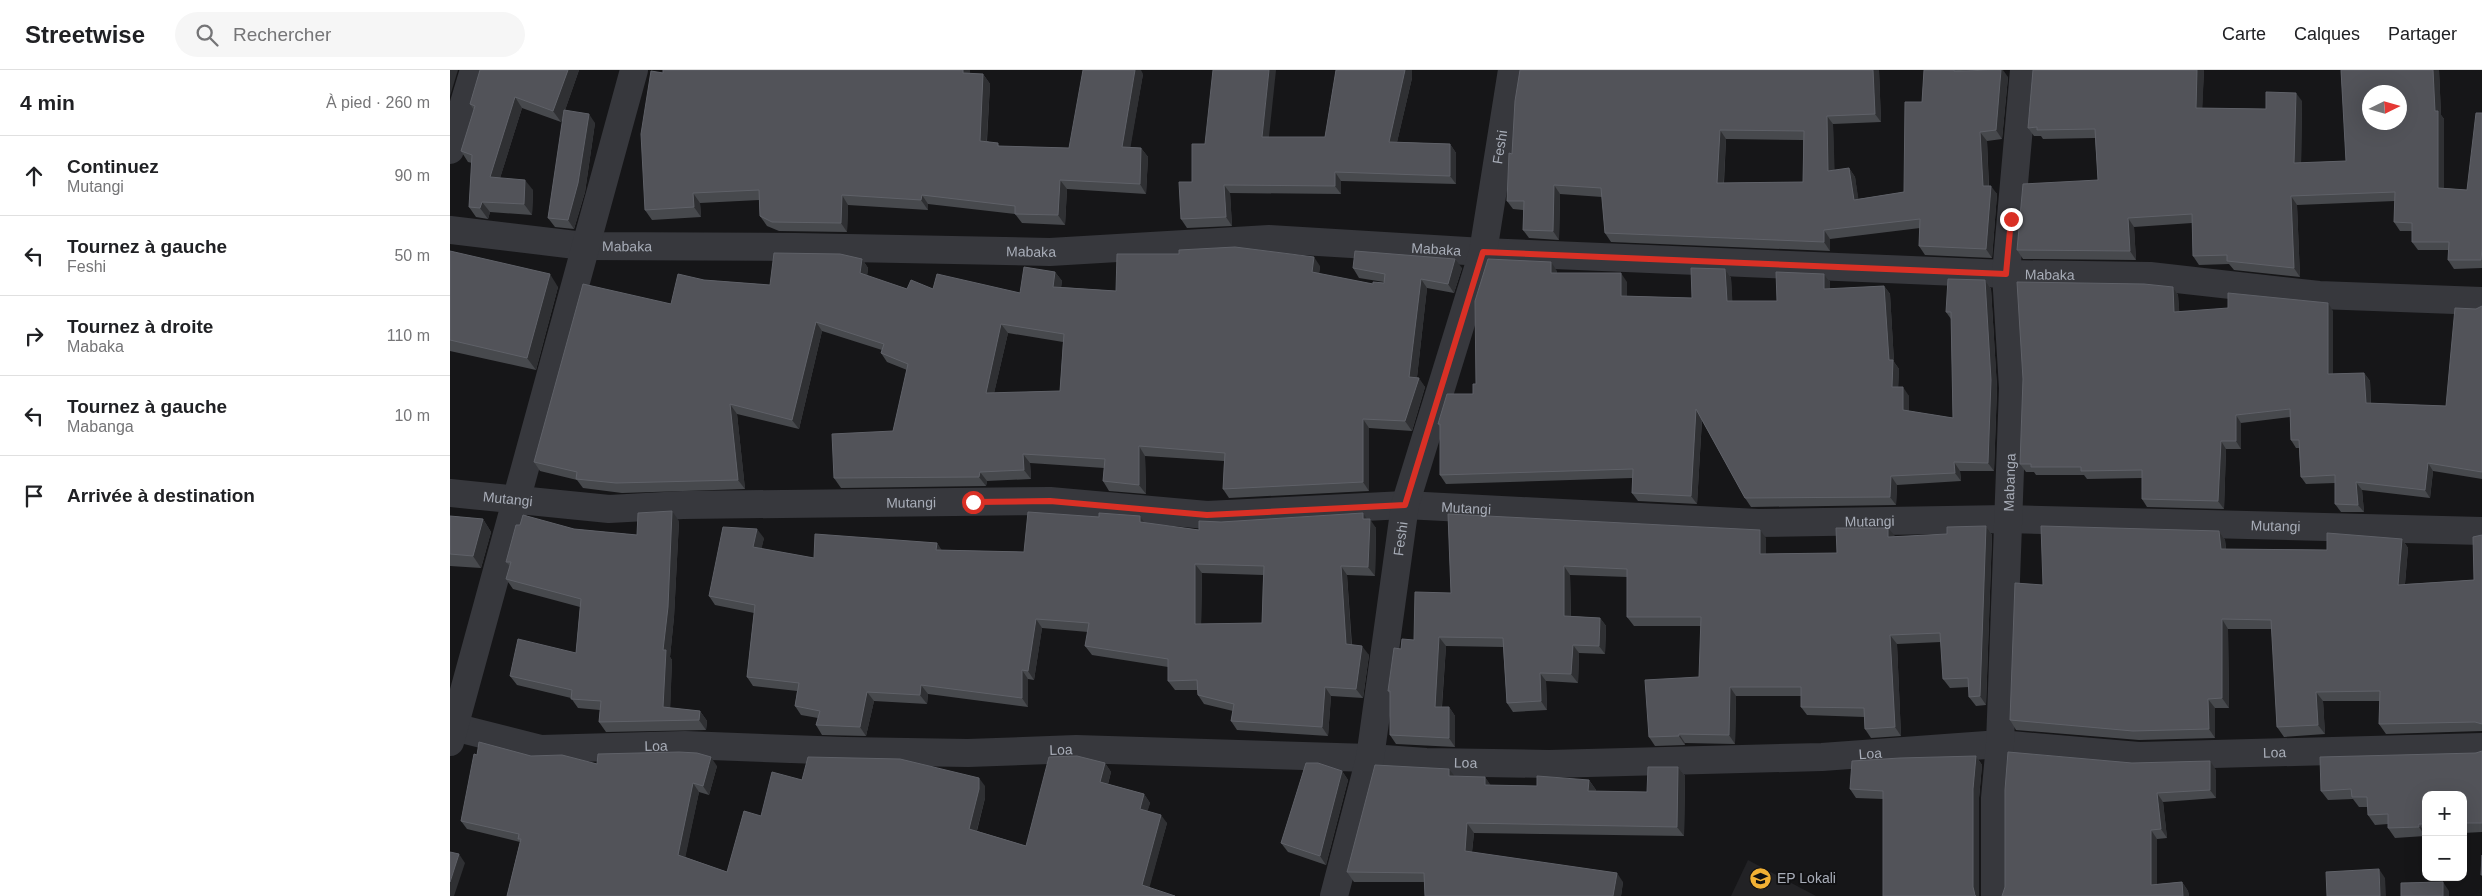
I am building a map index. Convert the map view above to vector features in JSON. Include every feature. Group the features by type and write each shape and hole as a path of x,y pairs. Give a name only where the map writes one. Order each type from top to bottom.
{"street":[{"path":"450,150 474,70"},
{"path":"451,732 634,70"},
{"name":"Feshi","path":"1334,896 1370,758 1405,505 1483,252 1512,70"},
{"name":"Mabanga","path":"1995,896 1995,798 2000,744 2013,388 2006,274 2024,70"},
{"name":"Mabaka","path":"450,230 584,246 796,247 1050,252 1269,239 1483,252 2006,274 2150,276 2319,296 2482,302"},
{"name":"Mutangi","path":"450,493 516,498 610,509 683,505 1050,501 1207,515 1405,505 1758,523 2007,519 2482,531"},
{"name":"Loa","path":"451,732 541,749 685,745 845,752 968,753 1076,749 1370,758 1426,762 1549,764 1822,757 2000,744 2139,756 2482,747"}],"shaded area":[{"name":"EP Lokali","path":"1748,860 1816,896 1731,896"}],"building":[{"path":"480,70 568,70 553,111 515,97 490,177 525,180 524,204 482,202 480,208 469,207 472,155 461,151 475,106 470,104"},
{"path":"663,70 963,70 963,73 983,74 980,141 998,143 998,146 1069,148 1083,70 1135,70 1122,147 1141,148 1140,184 1060,180 1058,215 1015,214 1015,206 922,195 921,200 842,195 841,223 772,222 760,216 759,190 693,193 694,207 645,210 641,134 651,71 663,73"},
{"path":"1213,70 1269,70 1262,137 1325,137 1336,70 1405,70 1389,142 1450,144 1450,176 1335,172 1335,186 1224,185 1226,217 1181,219 1179,182 1192,182 1192,144 1205,144"},
{"path":"1520,70 1873,70 1875,114 1827,116 1828,171 1849,168 1854,200 1904,192 1905,102 1922,102 1924,70 2001,70 1996,130 1980,132 1983,186 1991,186 1986,249 1919,246 1920,219 1824,230 1824,242 1605,233 1601,188 1554,185 1553,231 1523,230 1524,201 1507,201 1509,153 1512,154 1515,101","holes":["1720,130 1804,131 1803,182 1717,183"]},
{"path":"2033,70 2197,70 2196,108 2266,109 2266,92 2296,93 2294,163 2346,161 2341,70 2433,70 2435,111 2438,111 2438,188 2467,190 2476,113 2482,113 2481,260 2448,260 2449,242 2412,242 2412,223 2394,222 2395,192 2291,196 2294,268 2227,261 2227,255 2193,256 2192,214 2128,218 2130,251 2017,250 2023,184 2098,180 2095,129 2037,130 2037,127 2028,128"},
{"path":"564,110 589,114 578,183 568,220 548,218"},
{"path":"1235,247 1314,257 1312,272 1373,284 1373,282 1384,283 1385,274 1353,268 1355,251 1455,259 1448,284 1421,279 1409,377 1419,378 1405,421 1363,419 1363,482 1223,489 1225,453 1139,446 1139,485 1103,481 1105,459 1023,454 1024,470 980,472 979,477 834,478 832,434 893,431 908,364 881,353 884,344 816,322 792,420 730,404 738,480 616,483 576,479 577,472 534,462 583,284 671,304 678,274 704,280 770,285 774,253 840,254 862,259 860,273 907,289 911,280 933,289 937,274 1020,293 1024,267 1055,272 1053,287 1116,291 1117,254 1179,254 1179,250","holes":["1001,324 1064,334 1060,391 986,393"]},
{"path":"450,251 550,274 527,358 450,340"},
{"path":"1488,259 1551,262 1551,273 1621,273 1621,296 1692,298 1691,268 1725,269 1727,301 1777,301 1776,272 1824,274 1824,289 1884,286 1889,360 1893,360 1892,387 1903,387 1903,410 1953,418 1951,312 1946,312 1948,279 1985,280 1991,380 1988,463 1954,462 1955,473 1891,476 1890,497 1745,498 1696,409 1691,496 1632,493 1633,469 1440,475 1440,424 1438,424 1447,394 1473,394 1473,384 1476,384 1475,301"},
{"path":"2017,282 2144,284 2173,287 2174,312 2228,308 2228,293 2328,303 2328,374 2364,373 2366,403 2446,406 2455,308 2476,309 2482,306 2482,472 2428,463 2425,490 2356,482 2358,505 2335,504 2335,475 2301,477 2299,440 2291,440 2290,409 2236,415 2236,441 2221,441 2218,501 2142,499 2142,470 2081,471 2081,467 2031,467 2031,464 2020,464 2023,379"},
{"path":"672,511 668,607 663,650 666,650 663,707 700,711 699,720 599,722 601,701 571,699 572,690 510,676 518,639 576,653 581,599 506,579 511,562 506,562 516,525 520,525 523,515 574,529 637,535 638,513"},
{"path":"1028,512 1099,517 1099,513 1140,516 1140,522 1199,530 1199,521 1221,522 1363,513 1363,519 1370,519 1368,567 1341,566 1346,644 1362,646 1356,689 1325,687 1322,727 1231,721 1234,704 1198,695 1197,680 1168,681 1168,659 1085,646 1089,623 1036,619 1028,671 1022,670 1022,698 921,685 920,695 867,692 860,727 816,725 820,711 795,706 799,683 747,677 755,605 709,596 723,527 757,529 753,547 814,558 815,534 937,543 936,550 1024,552","holes":["1195,564 1264,566 1262,623 1195,624"]},
{"path":"1448,514 1760,530 1760,554 1837,553 1836,528 1888,528 1888,537 1947,534 1947,527 1986,526 1980,696 1969,697 1968,678 1943,679 1940,633 1890,635 1895,727 1865,729 1864,708 1801,707 1801,687 1730,687 1729,735 1679,734 1679,736 1649,737 1645,680 1699,677 1701,617 1627,617 1627,569 1564,566 1564,616 1600,618 1599,646 1573,645 1571,674 1540,673 1541,701 1507,703 1503,638 1439,637 1435,707 1449,707 1449,738 1390,735 1390,691 1388,691 1394,648 1401,649 1402,639 1414,640 1415,592 1451,593"},
{"path":"450,516 483,519 473,556 450,554"},
{"path":"2041,526 2219,531 2221,549 2327,550 2327,533 2402,539 2398,585 2474,580 2473,537 2482,535 2482,724 2475,722 2379,724 2380,691 2316,692 2318,725 2277,727 2271,620 2222,619 2222,698 2208,699 2209,729 2133,731 2010,720 2015,583 2043,585"},
{"path":"479,742 531,756 562,755 597,764 598,754 679,752 697,753 711,757 703,786 693,783 678,855 727,872 744,811 761,816 772,772 802,780 808,757 900,759 979,778 979,789 969,829 1026,846 1049,757 1077,756 1105,763 1100,782 1144,794 1140,809 1161,815 1142,885 1175,896 507,896 521,839 518,839 519,834 461,821 474,754 477,755"},
{"path":"2482,751 2482,823 2467,823 2467,791 2422,791 2422,824 2419,824 2419,827 2388,828 2388,814 2368,815 2367,797 2352,797 2351,789 2321,791 2320,757 2476,753"},
{"path":"2008,752 2132,763 2210,761 2210,790 2157,793 2161,829 2151,830 2151,885 2182,882 2183,896 2002,896 2005,887 2005,790"},
{"path":"1976,756 1973,789 1973,887 1976,896 1883,896 1883,791 1850,789 1852,761"},
{"path":"1306,763 1318,763 1342,771 1320,856 1281,843"},
{"path":"1375,765 1449,769 1449,776 1485,777 1485,785 1537,786 1537,776 1589,780 1588,791 1647,792 1648,767 1678,767 1677,827 1467,823 1465,851 1617,873 1613,896 1425,896 1424,873 1347,872"},
{"path":"450,852 459,854 450,882"},
{"path":"2379,869 2380,896 2327,896 2326,872"},
{"path":"2443,882 2443,896 2401,896 2401,883"}],"place":[{"name":"EP Lokali","path":"1761,878"}],"route":[{"path":"973,502 1050,501 1134,510 1207,515 1405,505 1483,252 2006,274 2011,219"}]}
